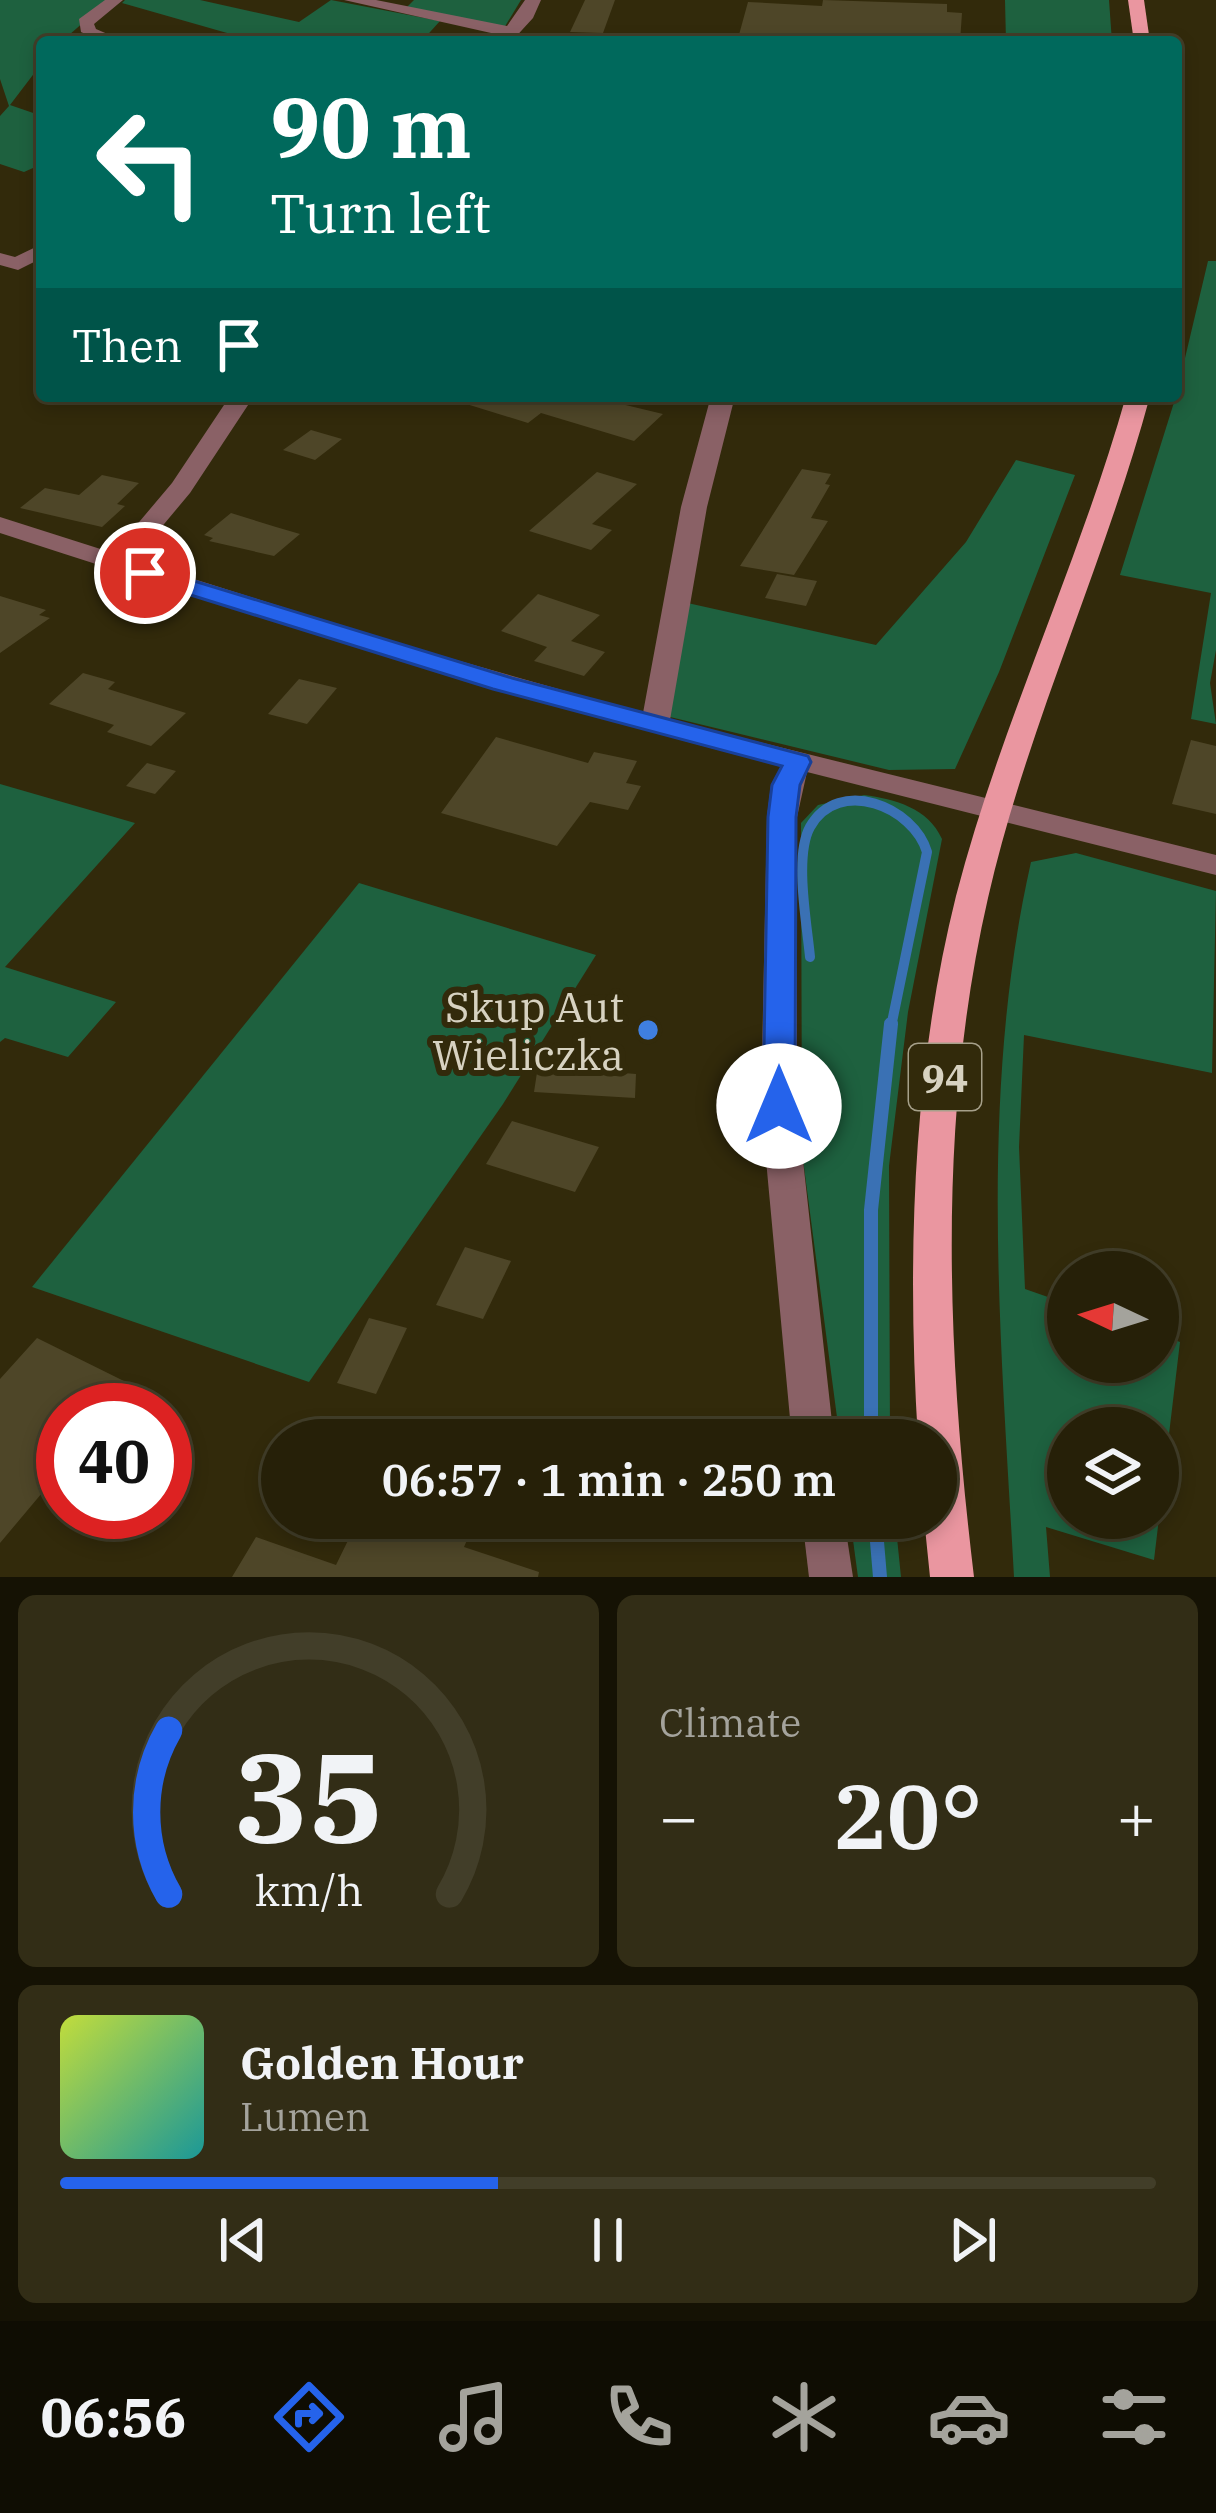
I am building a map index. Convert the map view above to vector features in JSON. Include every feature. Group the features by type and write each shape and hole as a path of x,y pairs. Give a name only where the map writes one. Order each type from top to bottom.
{"main road":[{"path":"1136,0 1141,36"},
{"name":"94","path":"952,1577 935,1348 939,1129 964,929 996,811 1122,458 1136,402"}],"street":[{"path":"101,36 89,32 85,23 115,0"},
{"path":"352,0 503,36"},
{"path":"508,36 527,15 533,0"},
{"path":"0,259 18,264 36,253"},
{"path":"117,564 181,488 238,402"},
{"path":"655,725 694,507 721,402"},
{"path":"0,525 399,653 655,725 1216,865"},
{"path":"798,762 786,785 782,817 779,1106 811,1419"},
{"path":"826,1539 831,1577"}],"green space":[{"path":"0,0 109,0 68,36 36,36 36,71 10,105 36,114 36,167 24,172 0,164 0,116 9,106 0,79"},
{"path":"200,0 299,22 331,0 440,21 426,36 238,36 122,3"},
{"path":"414,0 521,0 504,28 406,8"},
{"path":"1005,0 1109,0 1112,36 1006,36"},
{"path":"1208,261 1216,261 1216,650 1210,683 1216,724 1191,719 1211,593 1120,575 1174,402 1182,402 1182,371"},
{"path":"1016,460 1075,475 999,672 955,769 889,770 666,716 683,602 876,645 966,542"},
{"path":"0,784 135,823 5,967 116,1002 68,1057 5,1038 0,1042"},
{"path":"864,795 887,799 928,820 942,839 908,1012 889,1166 890,1419 837,1419 802,1152 801,823 818,805"},
{"path":"1076,853 1216,891 1212,1073 1024,1035 1019,1147 1025,1289 1047,1297 1047,1383 1175,1383 1172,1407 1047,1407 1050,1577 1014,1577 998,1218 1004,1039 1031,862"},
{"path":"359,883 596,955 503,1104 309,1382 32,1287"},
{"path":"853,1539 897,1539 901,1577 858,1577"},
{"path":"1085,1539 1157,1539 1154,1560"}],"building":[{"path":"585,0 615,0 603,33 570,32"},
{"path":"823,0 947,4 947,12 962,13 960,36 739,36 748,2 822,6"},
{"path":"460,402 613,402 663,414 634,441 541,413 528,423"},
{"path":"311,430 342,439 315,460 283,450"},
{"path":"802,469 831,474 825,484 830,485 811,518 828,521 794,575 740,566"},
{"path":"597,472 637,484 592,524 612,530 591,550 529,531"},
{"path":"102,475 139,483 117,504 125,506 102,527 20,508 45,488 79,495"},
{"path":"231,513 300,534 274,556 209,541 213,538 204,535"},
{"path":"777,574 817,581 806,606 765,598"},
{"path":"538,594 600,615 571,641 605,652 584,676 534,661 547,647 501,631"},
{"path":"0,596 46,610 39,615 50,618 0,653"},
{"path":"83,673 115,682 108,689 186,713 151,746 107,732 114,725 49,704"},
{"path":"299,679 337,688 307,724 268,714"},
{"path":"496,737 588,763 594,752 637,761 626,783 641,786 628,810 590,802 557,846 441,813"},
{"path":"1191,740 1216,746 1216,814 1172,804"},
{"path":"147,763 176,771 155,794 126,786"},
{"path":"538,1066 636,1074 635,1098 534,1092"},
{"path":"512,1121 599,1147 575,1192 486,1164"},
{"path":"465,1247 511,1261 483,1319 436,1305"},
{"path":"369,1318 407,1328 376,1394 337,1383"},
{"path":"37,1338 128,1383 36,1383 36,1500 0,1543 0,1379"},
{"path":"256,1537 336,1565 349,1539 468,1539 464,1547 539,1572 538,1577 232,1577"}],"waterway":[{"path":"810,957 802,872 810,827 839,803 856,801 892,811 919,836 927,852 891,1027"},
{"path":"871,1419 871,1210 891,1024"},
{"path":"877,1539 880,1577"}],"place":[{"name":"Skup Aut Wieliczka","path":"648,1030"}],"route":[{"path":"145,573 502,683 798,762 786,785 782,817 779,1106"}]}
